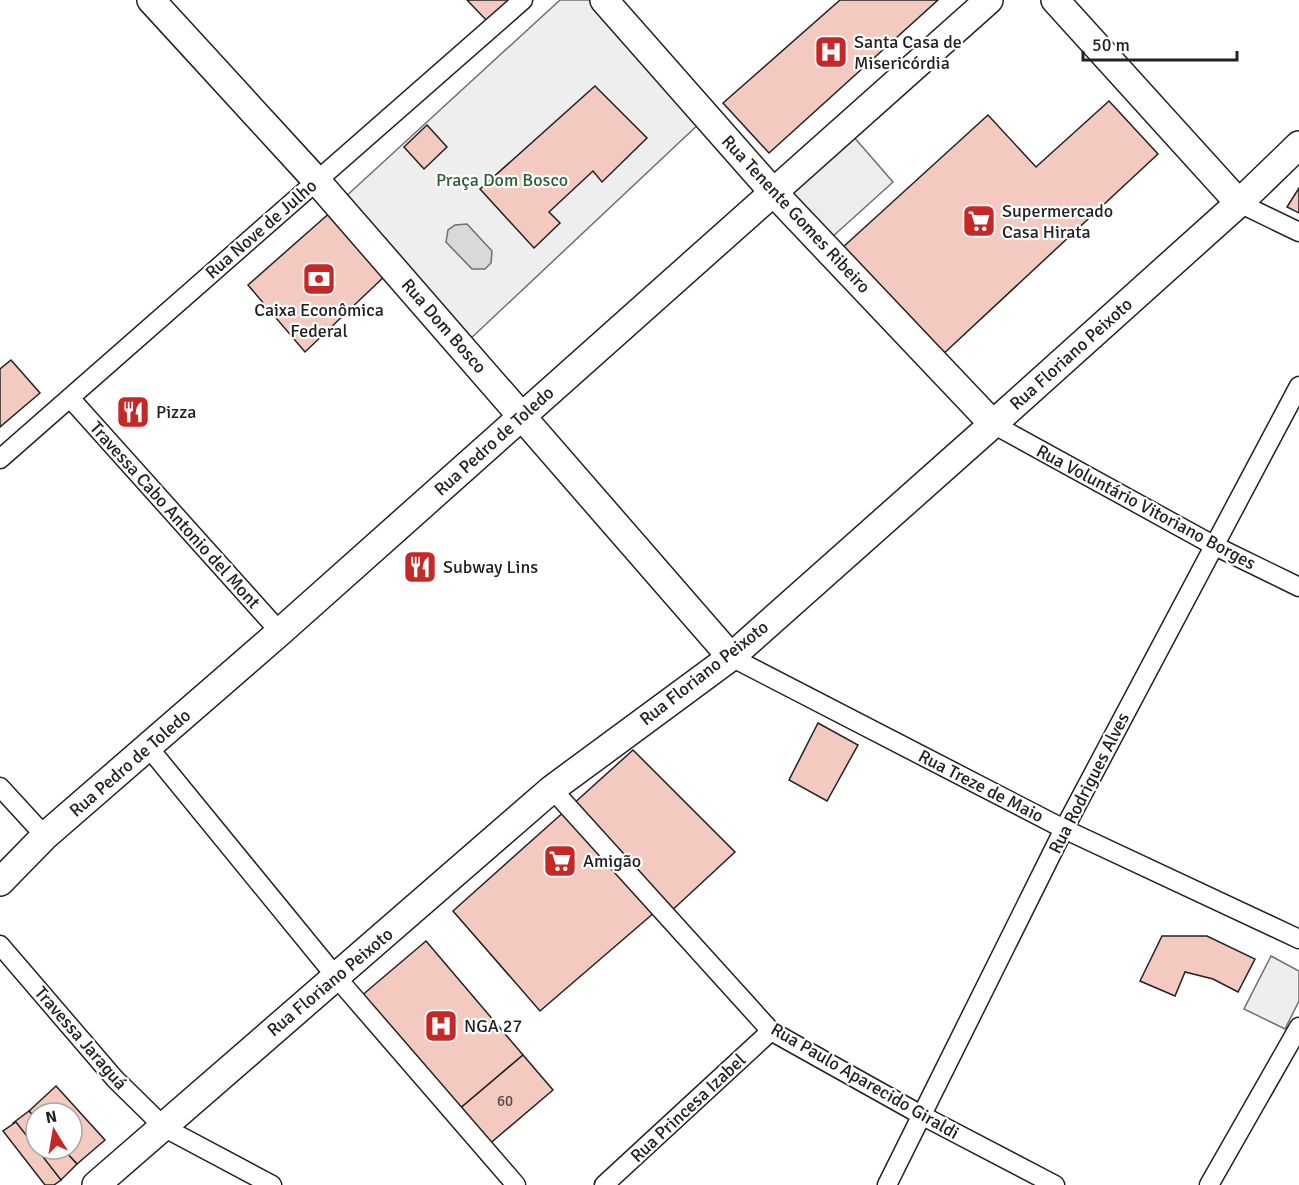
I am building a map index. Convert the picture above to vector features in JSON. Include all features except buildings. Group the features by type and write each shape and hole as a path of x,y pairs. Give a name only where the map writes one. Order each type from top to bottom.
{"main road":[{"name":"Rua Dom Bosco","path":"151,0 316,180 731,657"},
{"name":"Rua Tenente Gomes Ribeiro","path":"604,0 774,193 993,424"},
{"name":"Rua Pedro de Toledo","path":"0,882 45,836 280,632 988,0"},
{"path":"1055,0 1239,202"},
{"name":"Rua Floriano Peixoto","path":"96,1185 165,1128 266,1036 337,978 552,789 731,657 993,424 1299,145"}],"street":[{"name":"Rua Nove de Julho","path":"0,459 523,0"},
{"path":"1239,202 1299,232"},
{"name":"Rua Rodrigues Alves","path":"887,1185 1064,829 1299,386"},
{"name":"Travessa Cabo Antonio del Mont","path":"70,398 280,632"},
{"name":"Rua Voluntário Vitoriano Borges","path":"993,424 1213,545 1299,587"},
{"name":"Rua Treze de Maio","path":"731,657 1064,829 1299,939"},
{"path":"149,748 337,978 516,1185"},
{"path":"0,787 45,836"},
{"name":"Rua Paulo Aparecido Giraldi","path":"552,789 771,1031 923,1116 1055,1185"},
{"name":"Travessa Jaraguá","path":"0,945 115,1079 165,1128 272,1185"},
{"path":"1209,1185 1299,1027"},
{"name":"Rua Princesa Izabel","path":"604,1185 771,1031"}],"green space":[{"name":"Praça Dom Bosco","path":"560,0 593,0 702,121 467,342 343,199"},
{"path":"1271,956 1299,971 1299,1001 1285,1029 1244,1009"}],"shaded area":[{"path":"853,136 893,182 831,238 790,193"},
{"path":"467,224 492,251 491,263 485,269 472,269 446,242 448,230 455,225"}],"place":[{"name":"Santa Casa de Misericórdia","path":"831,52"},
{"name":"Supermercado Casa Hirata","path":"979,221"},
{"name":"Caixa Econômica Federal","path":"319,279"},
{"name":"Pizza","path":"133,412"},
{"name":"Subway Lins","path":"420,567"},
{"name":"Amigão","path":"560,861"},
{"name":"NGA 27","path":"441,1026"}]}
